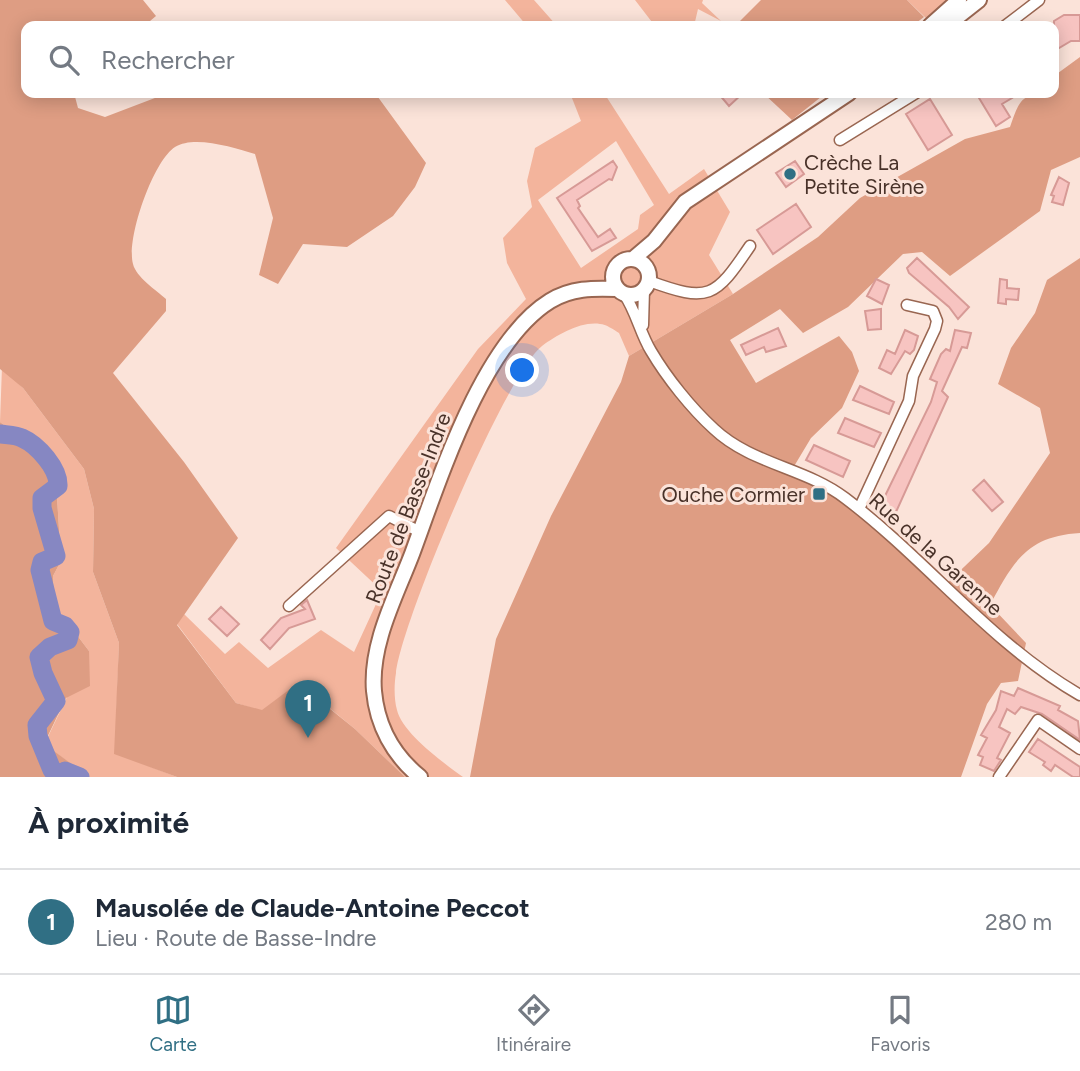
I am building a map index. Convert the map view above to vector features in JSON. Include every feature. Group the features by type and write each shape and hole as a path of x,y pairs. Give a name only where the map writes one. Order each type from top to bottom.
{"main road":[{"path":"936,21 959,0"},
{"path":"952,21 979,0"},
{"path":"654,241 647,280 635,295 620,291 613,282 614,269 620,260 634,258 654,241 685,202 841,98"},
{"path":"634,258 640,261 647,280"},
{"name":"Route de Basse-Indre","path":"420,777 396,752 377,712 374,690 377,658 385,625 458,432 484,381 530,318 549,301 582,289 614,269"},
{"name":"Route de Basse-Indre","path":"582,289 620,291"}],"street":[{"path":"1012,21 1039,0"},
{"path":"840,140 908,98"},
{"path":"647,280 686,294 709,292 727,281 750,247"},
{"name":"Rue de la Garenne","path":"645,336 642,317 647,280"},
{"name":"Rue de la Garenne","path":"620,291 659,362 714,430 749,453 843,496 884,527 988,628 1058,682 1080,695"},
{"path":"859,509 909,401 913,376 935,330 937,321 933,311 907,305"},
{"path":"289,606 389,516 420,532"},
{"path":"999,777 1038,720 1080,749"}],"shaded area":[{"path":"0,0 143,0 156,16 150,21 21,21 21,98 75,98 78,108 105,117 155,98 379,98 426,163 415,187 393,216 347,247 303,244 278,284 259,275 273,218 255,154 226,146 193,142 175,147 167,155 143,201 132,252 133,264 138,274 166,299 166,311 113,373 184,462 238,538 177,625 236,703 262,710 298,683 355,729 405,777 177,777 114,754 119,643 93,572 94,509 84,469 23,388 0,369"},
{"path":"505,0 534,0 553,21 523,21"},
{"path":"635,0 703,0 702,3 721,21 698,9 695,21 651,21"},
{"path":"761,0 907,0 924,17 919,21 740,21"},
{"path":"907,0 950,0 927,19"},
{"path":"1080,57 1080,157 1051,170 1040,211 950,276 922,252 903,254 848,307 803,333 780,309 730,340 756,383 839,336 852,352 859,371 842,408 811,438 790,473 859,510 941,589 989,543 1050,453 1040,408 998,384 1011,348 1035,313 1047,280 1080,258 1080,533 1047,539 1024,554 1006,576 990,605 1026,643 1018,681 1001,683 987,704 961,777 470,777 496,639 551,516 621,382 629,356 733,294 818,237 860,198 965,139 1010,127 1024,99 1059,98 1059,72"},
{"path":"572,98 607,98 669,194 704,169 730,212 709,255 733,294 629,356 619,333 605,325 593,324 570,330 542,346 525,366 504,402 457,502 416,605 396,673 395,702 401,719 415,738 463,777 405,777 355,729 299,683 262,711 236,703 177,624 184,614 225,654 239,642 268,668 321,630 354,652 382,591 336,548 478,349 526,299 507,263 503,238 532,207 527,181 535,148 581,121","holes":["616,141 654,205 640,215 638,229 581,268 538,200"]},
{"path":"768,98 820,98 792,120"},
{"path":"2,367 23,388 84,469 94,509 93,572 119,643 115,753 177,777 84,777 76,767 44,745 89,651 55,606 53,576 61,561 57,497 35,449 0,422"},
{"path":"0,422 35,449 57,497 61,561 53,576 55,606 89,651 90,686 66,698 44,744 76,767 84,777 0,777"}],"building":[{"path":"1064,15 1080,15 1080,41 1071,41 1059,48 1059,21 1054,21"},
{"path":"722,98 738,98 729,106"},
{"path":"979,98 1012,98 1002,104 1010,117 996,126"},
{"path":"930,99 952,135 928,150 906,114"},
{"path":"613,161 617,167 612,180 609,179 577,200 580,206 578,208 598,237 610,229 616,238 592,251 557,198"},
{"name":"Crèche La Petite Sirène","path":"795,161 804,174 786,187 776,173"},
{"path":"1059,177 1069,183 1063,205 1052,202 1054,196 1051,195"},
{"path":"796,204 811,227 773,254 757,230"},
{"path":"917,258 969,307 958,319 949,307 909,273 907,268"},
{"path":"876,279 889,285 882,304 867,296"},
{"path":"1000,279 1007,280 1007,288 1019,289 1018,300 1006,299 1006,304 998,303"},
{"path":"881,309 881,329 868,330 865,311"},
{"path":"778,328 786,346 766,352 764,347 746,355 741,345"},
{"path":"905,330 918,336 914,350 910,354 905,351 891,374 879,368 887,350 895,354"},
{"path":"955,330 971,333 967,348 962,347 942,391 948,397 896,512 883,506 883,500 931,402 937,382 930,379 941,354 946,349 950,351"},
{"path":"860,386 894,402 889,414 853,400"},
{"path":"845,418 881,433 874,447 838,433"},
{"path":"814,445 850,461 843,477 806,460"},
{"path":"984,480 1003,502 992,511 973,490"},
{"path":"307,600 315,619 289,628 270,649 261,640 281,618 305,609 301,605"},
{"path":"221,607 239,624 227,636 209,619"},
{"path":"1018,688 1060,706 1058,710 1078,721 1080,740 1042,714 1021,707 1015,714 1007,709 999,727 1010,733 997,758 1001,760 994,771 980,765 983,757 978,755 987,738 981,735 996,710 1001,691 1014,696"},
{"path":"1038,739 1080,767 1080,777 1073,777 1055,765 1051,771 1043,765 1045,762 1029,752"}],"waterway":[{"path":"0,434 20,437 35,446 51,465 57,479 58,486 42,498 42,508 56,556 42,562 40,570 53,621 65,626 70,632 68,640 50,647 39,657 56,701 37,725 38,736 52,770 61,775 65,771 80,777"}],"place":[{"name":"Crèche La Petite Sirène","path":"790,174"},
{"name":"Ouche Cormier","path":"819,494"},
{"name":"Mausolée de Claude-Antoine Peccot","path":"308,738"}]}
